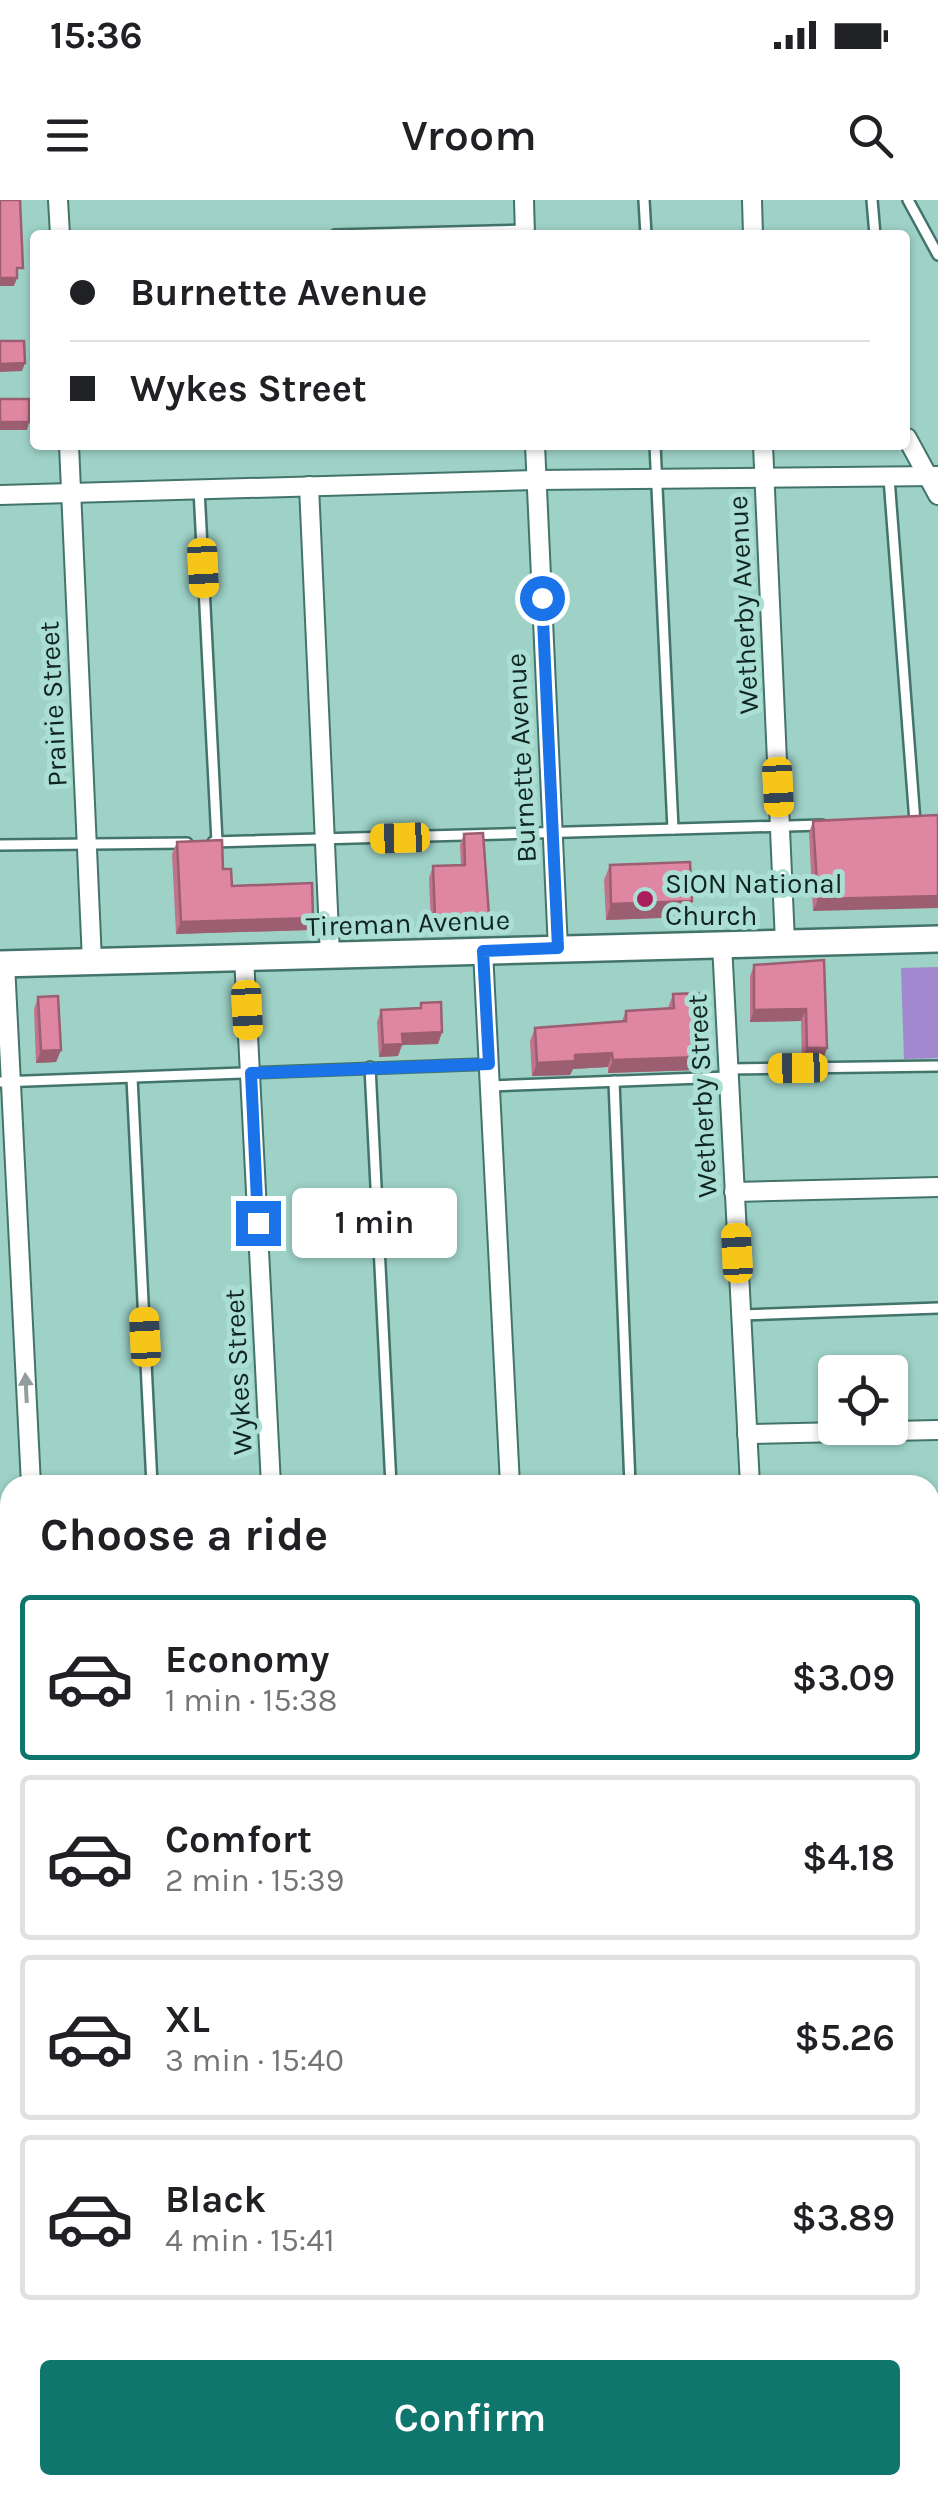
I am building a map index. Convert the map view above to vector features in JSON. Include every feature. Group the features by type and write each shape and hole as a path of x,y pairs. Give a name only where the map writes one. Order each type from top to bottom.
{"street":[{"path":"58,200 60,230"},
{"path":"524,200 525,230"},
{"path":"752,200 753,230"},
{"path":"910,441 933,477 938,495"},
{"name":"Prairie Street","path":"69,450 92,961"},
{"name":"Burnette Avenue","path":"535,450 558,948"},
{"name":"Wetherby Avenue","path":"763,450 785,942"},
{"path":"0,494 536,480 933,477"},
{"path":"309,486 330,955"},
{"name":"Tireman Avenue","path":"2,964 938,939"},
{"name":"Wetherby Street","path":"722,944 749,1475"},
{"path":"483,951 509,1475"},
{"name":"Wykes Street","path":"244,957 271,1475"},
{"path":"2,964 5,1082 30,1475"},
{"path":"734,1192 938,1187"},
{"path":"747,1434 938,1430"}],"lane":[{"path":"644,200 646,230"},
{"path":"872,200 875,230"},
{"path":"908,200 938,256"},
{"path":"655,450 673,829"},
{"path":"889,478 921,822 896,822"},
{"path":"199,489 217,842"},
{"path":"0,845 324,840 838,824"},
{"path":"5,1082 489,1064"},
{"path":"490,1086 938,1066"},
{"path":"370,1067 390,1475"},
{"path":"132,1078 152,1475"},
{"path":"614,1081 630,1475"},
{"path":"740,1314 938,1308"}],"shaded area":[{"path":"938,967 938,1058 904,1059 901,968"}],"building":[{"path":"0,200 20,200 23,268 17,268 17,278 0,278"},
{"path":"0,341 24,341 25,363 0,364"},
{"path":"0,399 29,399 29,422 0,422"},
{"path":"938,815 938,896 818,899 813,821"},
{"path":"483,833 489,915 435,918 433,866 465,865 464,834"},
{"path":"222,840 223,869 231,869 232,886 312,883 313,918 181,922 177,842"},
{"path":"690,862 692,901 611,904 610,865"},
{"path":"824,960 827,1048 807,1048 806,1009 754,1010 754,965"},
{"path":"700,993 704,1031 700,1031 701,1057 613,1060 612,1053 575,1055 575,1061 537,1063 535,1028 626,1021 626,1011 674,1008 673,994"},
{"path":"58,996 61,1050 41,1051 38,997"},
{"path":"441,1002 442,1032 402,1034 403,1044 383,1045 381,1010 421,1008 421,1003"}],"place":[{"name":"SION National Church","path":"645,899"}],"route":[{"path":"258,1223 251,1073 489,1064 483,951 558,948 542,598"}]}
